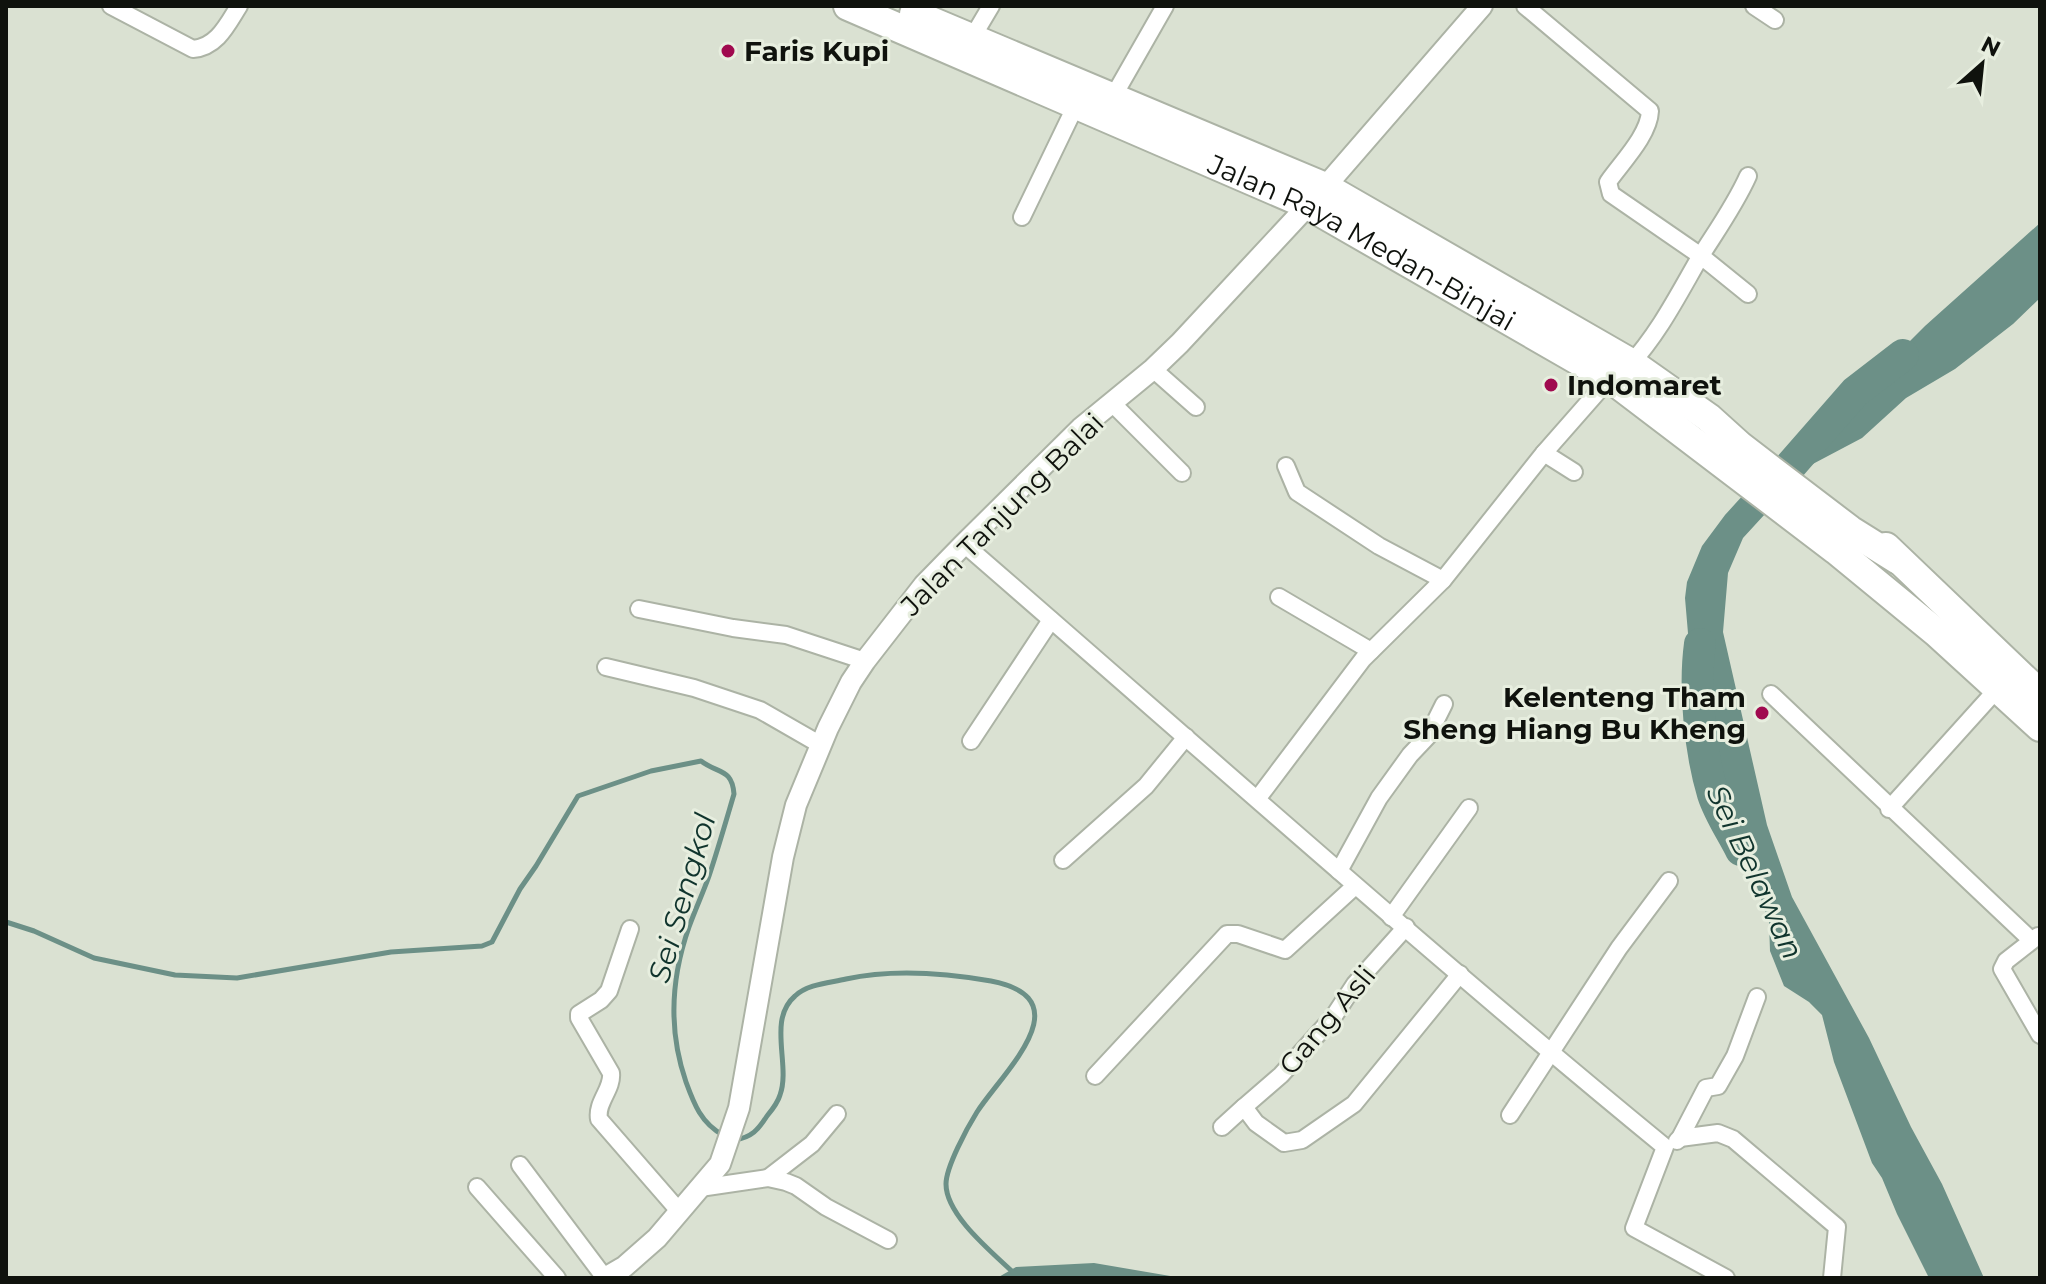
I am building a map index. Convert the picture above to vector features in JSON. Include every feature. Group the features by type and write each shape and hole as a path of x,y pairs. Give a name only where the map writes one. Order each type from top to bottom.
{"highway":[{"name":"Jalan Raya Medan-Binjai","path":"848,6 1076,105 1317,196"},
{"name":"Jalan Raya Medan-Binjai","path":"896,6 927,12 972,38 1113,97 1317,196 1618,374 1738,449 1848,533"},
{"name":"Jalan Raya Medan-Binjai","path":"1618,374 1709,418 1738,449"},
{"path":"1848,533 1898,560 2040,694"},
{"path":"1848,533 2040,727"}],"street":[{"path":"111,6 193,49 205,48 223,32 239,6"},
{"path":"972,38 991,6"},
{"path":"1113,97 1165,6"},
{"name":"Jalan Tanjung Balai","path":"605,1278 628,1273 720,1164 739,1108 783,857 796,805 851,682 865,661 924,585 1081,428 1153,369 1317,196 1482,6"},
{"path":"1525,6 1650,111 1643,132 1608,186 1611,194 1701,256 1748,294"},
{"path":"1754,6 1775,20"},
{"path":"1022,217 1076,105"},
{"path":"1258,798 1371,651 1443,580 1544,453 1661,327 1732,209 1748,176"},
{"path":"1153,369 1196,407"},
{"path":"1112,403 1182,473"},
{"path":"1544,453 1574,472"},
{"path":"1286,466 1297,492 1379,546 1443,580"},
{"path":"964,544 1391,917 1665,1147"},
{"path":"1279,597 1371,651"},
{"path":"639,609 786,635 865,661"},
{"path":"971,741 1051,620"},
{"path":"606,667 694,688 760,710 821,745"},
{"path":"1889,809 1999,687"},
{"path":"1771,694 1889,809 2036,938 2006,961 2002,969 2040,1035"},
{"path":"1339,871 1379,798 1428,736 1444,704"},
{"path":"1063,860 1146,786 1186,737"},
{"path":"1391,917 1469,808"},
{"path":"1510,1115 1619,948 1669,881"},
{"path":"1095,1076 1227,934 1238,934 1285,950 1355,886"},
{"name":"Gang Asli","path":"1222,1127 1289,1066 1406,927"},
{"path":"630,929 609,991 579,1014 579,1018 611,1073 612,1079 598,1112 599,1119 679,1211"},
{"path":"1244,1107 1256,1123 1284,1143 1302,1140 1354,1104 1460,974"},
{"path":"1680,1138 1706,1088 1717,1087 1735,1056 1757,997"},
{"path":"700,1188 768,1178 812,1144 837,1114"},
{"path":"1726,1278 1634,1228 1665,1147 1680,1138 1718,1133 1733,1139 1837,1227 1832,1278"},
{"path":"520,1165 605,1278"},
{"path":"768,1178 796,1186 826,1207 888,1240"},
{"path":"477,1187 557,1278"}],"water":[{"name":"Sei Belawan","path":"2040,223 2040,298 2013,324 1955,369 1906,398 1862,438 1809,466 1743,538 1728,573 1723,632 1767,825 1792,897 1869,1038 1942,1184 1984,1278 1929,1278 1872,1163 1834,1062 1822,1015 1809,1002 1784,986 1770,951 1769,922 1757,887 1729,836 1721,807 1709,727 1689,645 1685,598 1687,582 1702,546 1725,515 1785,449 1823,436 1865,386 1925,326"},
{"path":"1094,1263 1182,1278 997,1278 1016,1267"}],"waterway":[{"name":"Sei Belawan","path":"1786,471 1855,392 1903,355"},
{"name":"Sei Belawan","path":"1700,644 1699,719 1708,777 1722,815 1741,850"},
{"name":"Sei Sengkol","path":"6,922 94,958 175,975 237,978 391,952 482,946 492,942 520,889 578,796 651,771 701,761 727,776 734,794 678,965 674,1024 680,1063 692,1098 704,1119 723,1135"},
{"name":"Sei Sengkol","path":"735,1140 754,1132 778,1100 783,1083 782,1017 795,996 806,989 864,976 900,973 973,978 1018,990 1032,1004 1034,1020 1029,1039 973,1119 953,1158 946,1184 948,1197 963,1222 1019,1278"}],"place":[{"name":"Faris Kupi","path":"728,51"},
{"name":"Indomaret","path":"1551,385"},
{"name":"Kelenteng Tham Sheng Hiang Bu Kheng","path":"1762,713"}]}
